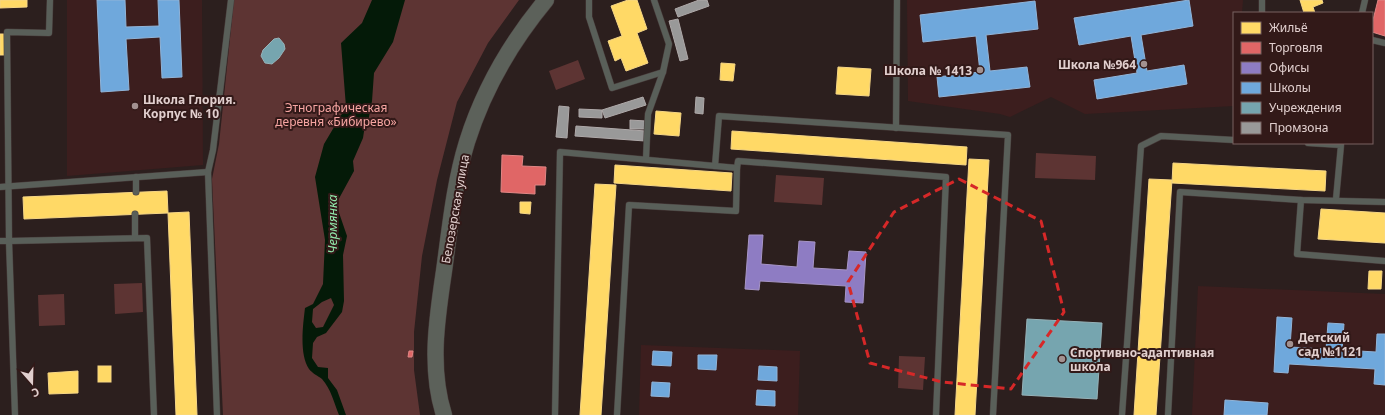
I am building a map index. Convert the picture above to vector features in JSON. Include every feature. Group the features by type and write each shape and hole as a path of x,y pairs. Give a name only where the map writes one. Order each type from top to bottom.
{"street":[{"name":"Белозерская улица","path":"444,415 437,379 435,348 439,303 454,200 467,142 493,81 511,48 546,0"}],"lane":[{"path":"0,32 49,33 50,0"},
{"path":"217,415 208,172 213,150 231,0"},
{"path":"589,0 589,17 612,88 663,72"},
{"path":"646,159 648,114 663,72 669,44 654,0"},
{"path":"896,128 897,0"},
{"path":"1262,0 1262,12"},
{"path":"1362,12 1365,0"},
{"path":"7,32 9,241 15,415"},
{"path":"1373,40 1385,43"},
{"path":"715,166 719,116 1008,135 993,415"},
{"path":"1122,415 1141,146 1161,136 1233,140"},
{"path":"1324,144 1341,145 1336,199"},
{"path":"555,415 560,152 737,168"},
{"path":"617,415 629,205 736,211 738,161 946,177 936,415"},
{"path":"0,187 208,172"},
{"path":"136,177 136,192"},
{"path":"1168,415 1180,192 1301,200 1336,199 1385,202"},
{"path":"1301,200 1297,254 1385,261"},
{"path":"135,214 135,238"},
{"path":"0,241 147,238 154,415"}],"highlighted area":[{"path":"959,179 1041,221 1064,312 1011,389 942,382 870,363 848,282 894,212"}],"shaded area":[{"name":"Школа Глория. Корпус № 10","path":"67,0 202,0 203,165 67,176"},
{"path":"907,0 1243,0 1242,12 1233,12 1233,106 1085,114 1051,97 1010,117 1000,114 908,101"},
{"name":"Детский сад №1121","path":"1198,286 1385,294 1385,415 1192,415"},
{"path":"641,345 800,351 798,415 639,415"}],"green space":[{"name":"Этнографическая деревня «Бибирево»","path":"234,0 519,0 488,43 457,102 437,180 422,256 414,332 414,370 420,415 223,415 212,179 219,144"},
{"path":"578,60 585,79 556,90 549,71"},
{"path":"1036,153 1096,156 1095,180 1035,178"},
{"path":"776,175 824,178 822,205 774,202"},
{"path":"142,283 143,312 115,314 114,284"},
{"path":"64,294 65,325 39,326 38,295"},
{"path":"899,356 925,357 923,390 898,388"}],"water":[{"name":"Чермянка","path":"372,0 405,0 393,42 374,73 372,101 368,122 365,125 363,138 353,161 354,171 336,204 347,236 343,255 344,301 342,312 326,333 317,337 313,343 312,358 318,367 328,368 328,378 337,390 346,415 339,415 325,383 309,369 306,363 303,348 303,331 305,308 313,304 323,284 325,240 315,177 324,144 346,107 341,43 362,23","holes":["331,298 334,305 323,327 316,328 312,322 313,309 322,302"]}],"building: Жильё":[{"path":"0,0 27,0 27,7 0,8"},
{"path":"628,0 637,0 647,29 637,33 648,63 626,71 621,58 615,61 608,41 622,36 611,6"},
{"path":"1300,0 1322,0 1323,3 1313,7 1315,12 1304,12"},
{"path":"0,34 4,34 5,55 0,55"},
{"path":"721,63 735,64 733,81 720,80"},
{"path":"838,67 871,69 869,96 836,94"},
{"path":"656,111 681,113 679,136 654,134"},
{"path":"732,131 967,147 966,165 731,149"},
{"path":"969,159 989,160 975,415 955,415"},
{"path":"1173,163 1326,171 1325,191 1172,183"},
{"path":"615,165 732,173 731,191 614,183"},
{"path":"1149,179 1172,180 1156,415 1134,415"},
{"path":"595,184 616,185 601,415 580,415"},
{"path":"167,191 168,213 24,219 23,197"},
{"path":"520,202 531,202 530,214 520,213"},
{"path":"1321,209 1385,213 1385,243 1318,239"},
{"path":"189,212 197,415 176,415 168,213"},
{"path":"1369,271 1382,271 1381,289 1368,289"},
{"path":"98,366 111,366 111,382 98,382"},
{"path":"78,371 78,393 49,394 48,373"}],"building: Торговля":[{"path":"1378,0 1385,0 1385,36 1373,32 1373,20"},
{"path":"502,155 523,156 522,166 546,167 545,185 535,185 535,194 501,192"},
{"path":"409,351 413,351 412,357 408,357"}],"building: Офисы":[{"path":"749,235 763,235 761,264 797,267 799,241 815,242 813,268 847,270 849,251 866,252 863,303 845,302 846,286 760,281 759,290 745,289"}],"building: Школы":[{"path":"97,0 125,0 126,27 159,26 158,0 179,0 182,77 162,78 160,37 126,39 129,90 101,92"},
{"path":"1189,0 1193,26 1141,35 1147,71 1184,65 1187,84 1097,99 1094,80 1137,73 1131,36 1079,45 1074,18"},
{"path":"1035,1 1038,29 986,35 990,71 1027,67 1030,87 939,97 937,77 980,72 976,36 923,42 920,15"},
{"path":"1277,317 1292,318 1290,347 1326,349 1328,323 1344,324 1342,350 1376,352 1377,334 1385,334 1385,385 1374,384 1375,369 1289,364 1288,373 1274,372"},
{"path":"653,351 672,352 671,366 652,365"},
{"path":"698,355 717,355 716,370 698,369"},
{"path":"759,366 777,367 777,381 758,380"},
{"path":"652,382 670,383 669,397 651,396"},
{"path":"757,390 775,391 775,406 756,405"},
{"path":"1225,400 1268,403 1267,415 1224,415"}],"building: Учреждения":[{"path":"279,38 284,44 285,49 279,58 272,64 265,63 261,56 263,50 274,39"},
{"name":"Спортивно-адаптивная школа","path":"1027,319 1102,323 1097,399 1022,395"}],"building: Промзона":[{"path":"699,0 707,0 709,6 678,17 675,9"},
{"path":"678,19 688,59 680,61 669,21"},
{"path":"643,97 646,105 605,118 602,110"},
{"path":"696,97 704,98 703,114 695,113"},
{"path":"559,106 569,107 567,138 556,137"},
{"path":"579,109 602,110 602,118 579,117"},
{"path":"630,120 646,121 646,129 630,129"},
{"path":"576,126 646,131 645,141 575,136"}],"place":[{"name":"Школа №964","path":"1144,64"},
{"name":"Школа № 1413","path":"980,70"},
{"name":"Школа Глория. Корпус № 10","path":"135,106"},
{"name":"Детский сад №1121","path":"1290,344"},
{"name":"Спортивно-адаптивная школа","path":"1062,359"}]}
